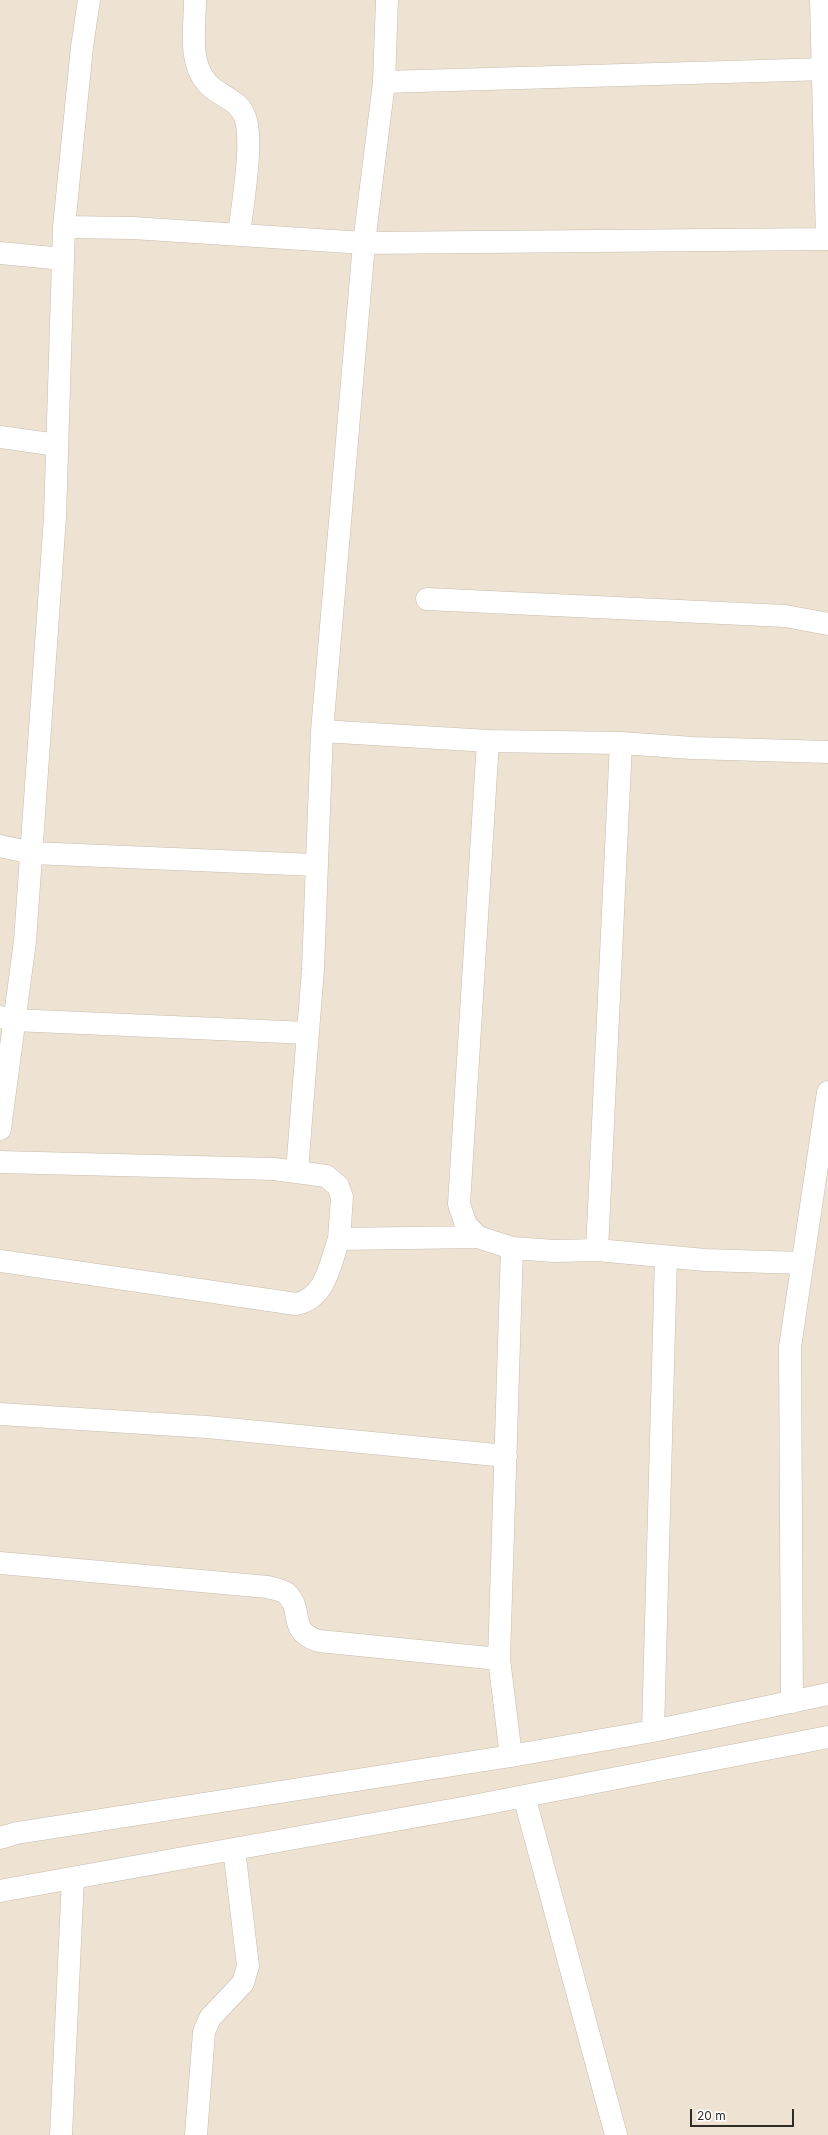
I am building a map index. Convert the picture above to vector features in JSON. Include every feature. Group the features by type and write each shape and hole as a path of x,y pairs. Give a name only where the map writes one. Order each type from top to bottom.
{"street":[{"path":"0,1129 7,1019 25,941 32,853 55,517 64,227 82,47 89,0"},
{"path":"195,0 194,51 199,70 207,84 240,107 246,118 249,136 239,235"},
{"path":"297,1171 312,969 315,865 322,731 364,243 384,82 388,0"},
{"path":"64,227 133,228 364,243 827,239 826,70 821,0"},
{"path":"384,82 826,70"},
{"path":"0,253 63,259"},
{"path":"0,437 57,445"},
{"path":"427,599 785,616 828,624"},
{"path":"322,731 488,741 621,743 692,748 828,752"},
{"path":"478,1237 466,1225 459,1204 488,741"},
{"path":"597,1250 621,743"},
{"path":"0,846 32,853 315,865"},
{"path":"7,1019 308,1033"},
{"path":"792,1702 790,1347 828,1092"},
{"path":"0,1162 216,1166 297,1171 326,1176 338,1186 342,1197 339,1239 322,1288 315,1296 306,1302 296,1304 0,1261"},
{"path":"339,1239 478,1237 512,1248 555,1251 597,1250 666,1257 802,1263"},
{"path":"511,1756 499,1659 512,1248"},
{"path":"653,1731 666,1257"},
{"path":"0,1414 207,1427 506,1456"},
{"path":"0,1563 268,1587 285,1592 293,1603 299,1626 307,1637 313,1639 499,1659"},
{"path":"0,1838 17,1833 511,1756 653,1731 828,1694"},
{"path":"0,1892 524,1796 828,1737"},
{"path":"524,1796 616,2135"},
{"path":"196,2135 204,2032 210,2018 243,1983 248,1966 234,1849"},
{"path":"61,2135 73,1878"}]}
